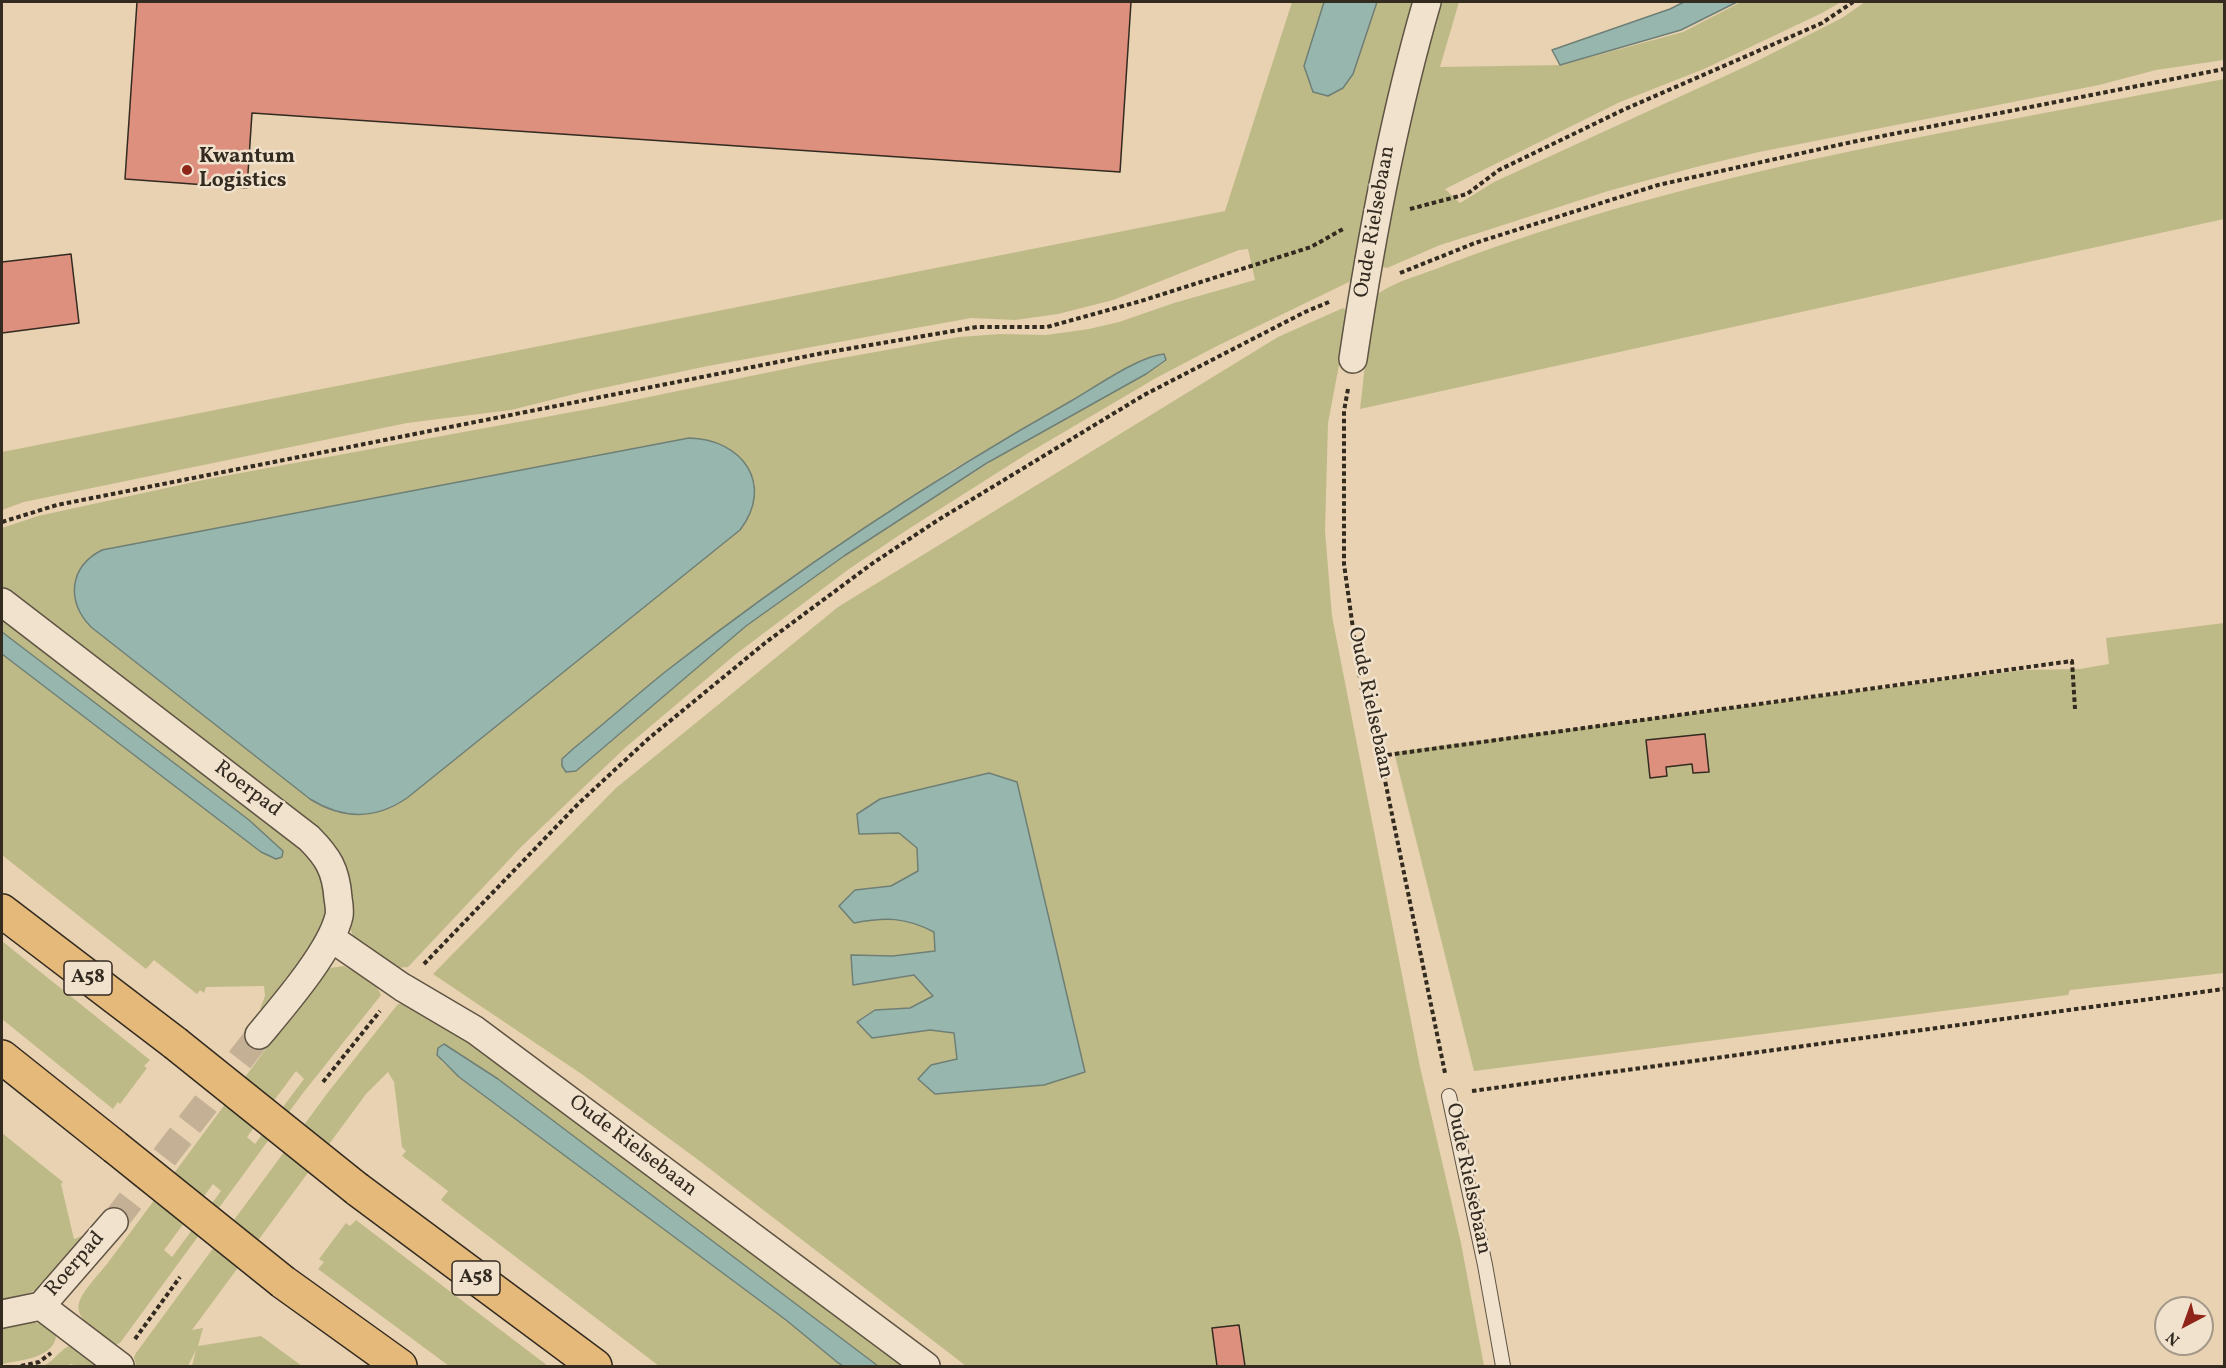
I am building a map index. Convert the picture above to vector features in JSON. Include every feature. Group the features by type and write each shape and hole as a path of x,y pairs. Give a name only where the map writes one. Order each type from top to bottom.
{"highway":[{"name":"A58","path":"2,911 174,1043 357,1189 595,1366"},
{"path":"2,1057 283,1282 400,1366"}],"street":[{"name":"Oude Rielsebaan","path":"1353,359 1364,287 1398,111 1427,2"},
{"name":"Roerpad","path":"2,602 309,838 326,855 337,879 339,915 331,938 293,994 260,1035"},
{"name":"Oude Rielsebaan","path":"331,938 402,987 475,1030 926,1366"},
{"name":"Roerpad","path":"2,1314 41,1306 114,1222"},
{"path":"41,1306 118,1365"}],"lane":[{"name":"Oude Rielsebaan","path":"1449,1096 1485,1265 1503,1366"}],"path":[{"path":"2,522 80,500 324,450 509,417 823,353 977,327 1047,327 1141,301 1311,247 1343,229 1377,216 1420,208 1467,194 1499,170 1623,110 1822,22 1853,2"},
{"path":"323,1082 402,987 578,804 648,739 765,643 873,563 938,520 1144,395 1305,312 1364,287 1475,243 1658,185 1852,142 2224,69"},
{"name":"Oude Rielsebaan","path":"1353,359 1344,411 1344,564 1361,686 1380,756 1449,1096"},
{"path":"1380,756 2072,661 2075,709"},
{"path":"1449,1096 1494,1087 2224,989"},
{"path":"118,1365 180,1277"}],"shaded area":[{"path":"1292,2 1324,2 1304,66 1349,81 1377,2 1416,2 1351,281 1156,378 1030,452 849,569 736,654 626,747 522,846 408,967 396,968 354,938 347,922 347,884 2,589 2,528 38,516 208,479 605,406 814,363 959,337 1000,334 1046,335 1089,329 1255,280 1248,249 1239,250 1113,300 1058,314 1015,320 971,318 708,366 583,392 511,410 407,423 24,502 2,510 2,452 1225,211","holes":["1158,355 1166,361 1025,440 844,556 746,626 577,771 620,710 663,674 768,594 952,470 1106,380","689,438 711,442 730,450 745,465 755,484 407,798 383,810 371,813 346,813 322,806 310,799 91,627 102,550"]},
{"path":"1439,2 1459,2 1440,67 1561,65 1683,32 1741,2 1841,2 1704,69 1620,102 1445,189 1460,203 1494,182 1751,64 1842,18 1865,2 2224,2 2224,60 2156,70 2099,85 1759,152 1696,167 1608,191 1440,245 1387,268 1380,264 1401,152"},
{"path":"2224,79 2224,219 1360,409 1372,304 1378,294 1386,288 1403,281 1541,232 1636,203 1733,178 1929,135"},
{"path":"1343,308 1348,312 1328,423 1325,531 1332,616 1420,1067 1461,1243 1484,1366 966,1366 701,1162 583,1075 433,974 616,788 838,607 1278,337","holes":["1017,782 1044,1085 931,1065 957,1059 954,1033 930,1030 872,1038 875,1010 910,1008 934,996 915,975 853,984 852,955 893,956 935,951 934,932 917,923 884,918 855,890 891,886 918,872 917,848 899,833 859,834"]},
{"path":"2,614 306,848 326,877 327,923 292,978 288,976 284,980 289,984 266,1014 260,1009 265,996 264,986 206,987 204,993 200,990 197,994 154,960 146,969 2,855 2,654 261,852 276,859 283,851 249,820 2,632"},
{"path":"2224,623 2224,973 2070,990 2068,995 1474,1071 1394,752 2023,670 2080,669 2109,664 2106,638"},
{"path":"2,941 150,1060 144,1066 147,1068 120,1104 118,1102 113,1109 2,1019"},
{"path":"344,966 360,974 375,985 381,995 303,1093 120,1343 113,1345 86,1323 80,1315 78,1307 86,1289 107,1264 322,973 330,968","holes":["296,1071 304,1079 255,1144 247,1137","213,1184 221,1191 172,1257 164,1250"]},
{"path":"411,1003 486,1050 910,1366 878,1366 498,1079 444,1044 441,1061 459,1077 786,1320 843,1366 659,1366 441,1200 448,1191 402,1156 406,1151 402,1147 394,1082 388,1072 366,1094 192,1330 203,1328 198,1346 261,1336 302,1366 192,1366 196,1350 188,1366 136,1366 134,1357 136,1353 329,1091 398,1004"},
{"path":"2,1133 63,1182 61,1184 74,1239 87,1234 43,1287 29,1293 2,1299"},
{"path":"356,1220 548,1366 449,1366 318,1269 324,1262 319,1259 346,1223 350,1226"},
{"path":"29,1322 44,1324 56,1331 51,1347 37,1356 2,1364 2,1326"},
{"path":"72,1345 97,1366 71,1364 44,1366 64,1349"}],"water":[{"path":"1324,2 1377,2 1353,74 1343,88 1328,96 1313,92 1304,66"},
{"path":"1684,2 1737,2 1681,30 1560,65 1552,50 1670,9"},
{"path":"1164,354 1166,360 1146,374 987,463 844,556 746,626 576,771 566,772 562,766 562,759 574,748 665,672 812,563 914,496 1018,432 1130,366"},
{"path":"689,438 708,440 724,446 738,455 748,467 753,481 754,496 750,513 740,530 407,798 383,810 371,813 346,813 322,806 310,799 91,627 83,617 75,596 77,575 91,557 102,550"},
{"path":"2,632 249,820 283,851 282,857 276,859 261,852 2,654"},
{"path":"989,773 1017,782 1085,1072 1044,1085 935,1094 918,1079 931,1065 957,1059 954,1033 930,1030 872,1038 857,1022 875,1010 910,1008 933,996 914,975 853,985 851,955 893,956 935,951 934,932 904,921 876,920 854,923 839,906 855,890 891,886 918,871 917,848 899,833 859,834 857,814 880,799"},
{"path":"444,1044 498,1079 878,1366 843,1366 837,1362 786,1320 459,1077 437,1055 438,1048"}],"building":[{"path":"137,2 1131,2 1120,172 252,113 247,188 125,179"},
{"path":"71,254 79,323 2,333 2,262"},
{"path":"1705,734 1709,772 1693,773 1692,764 1666,767 1667,776 1650,778 1646,740"},
{"path":"1239,1325 1245,1366 1217,1366 1212,1328"}],"tunnel":[{"path":"114,1222 259,1035"}],"place":[{"name":"Kwantum Logistics","path":"187,170"}]}
